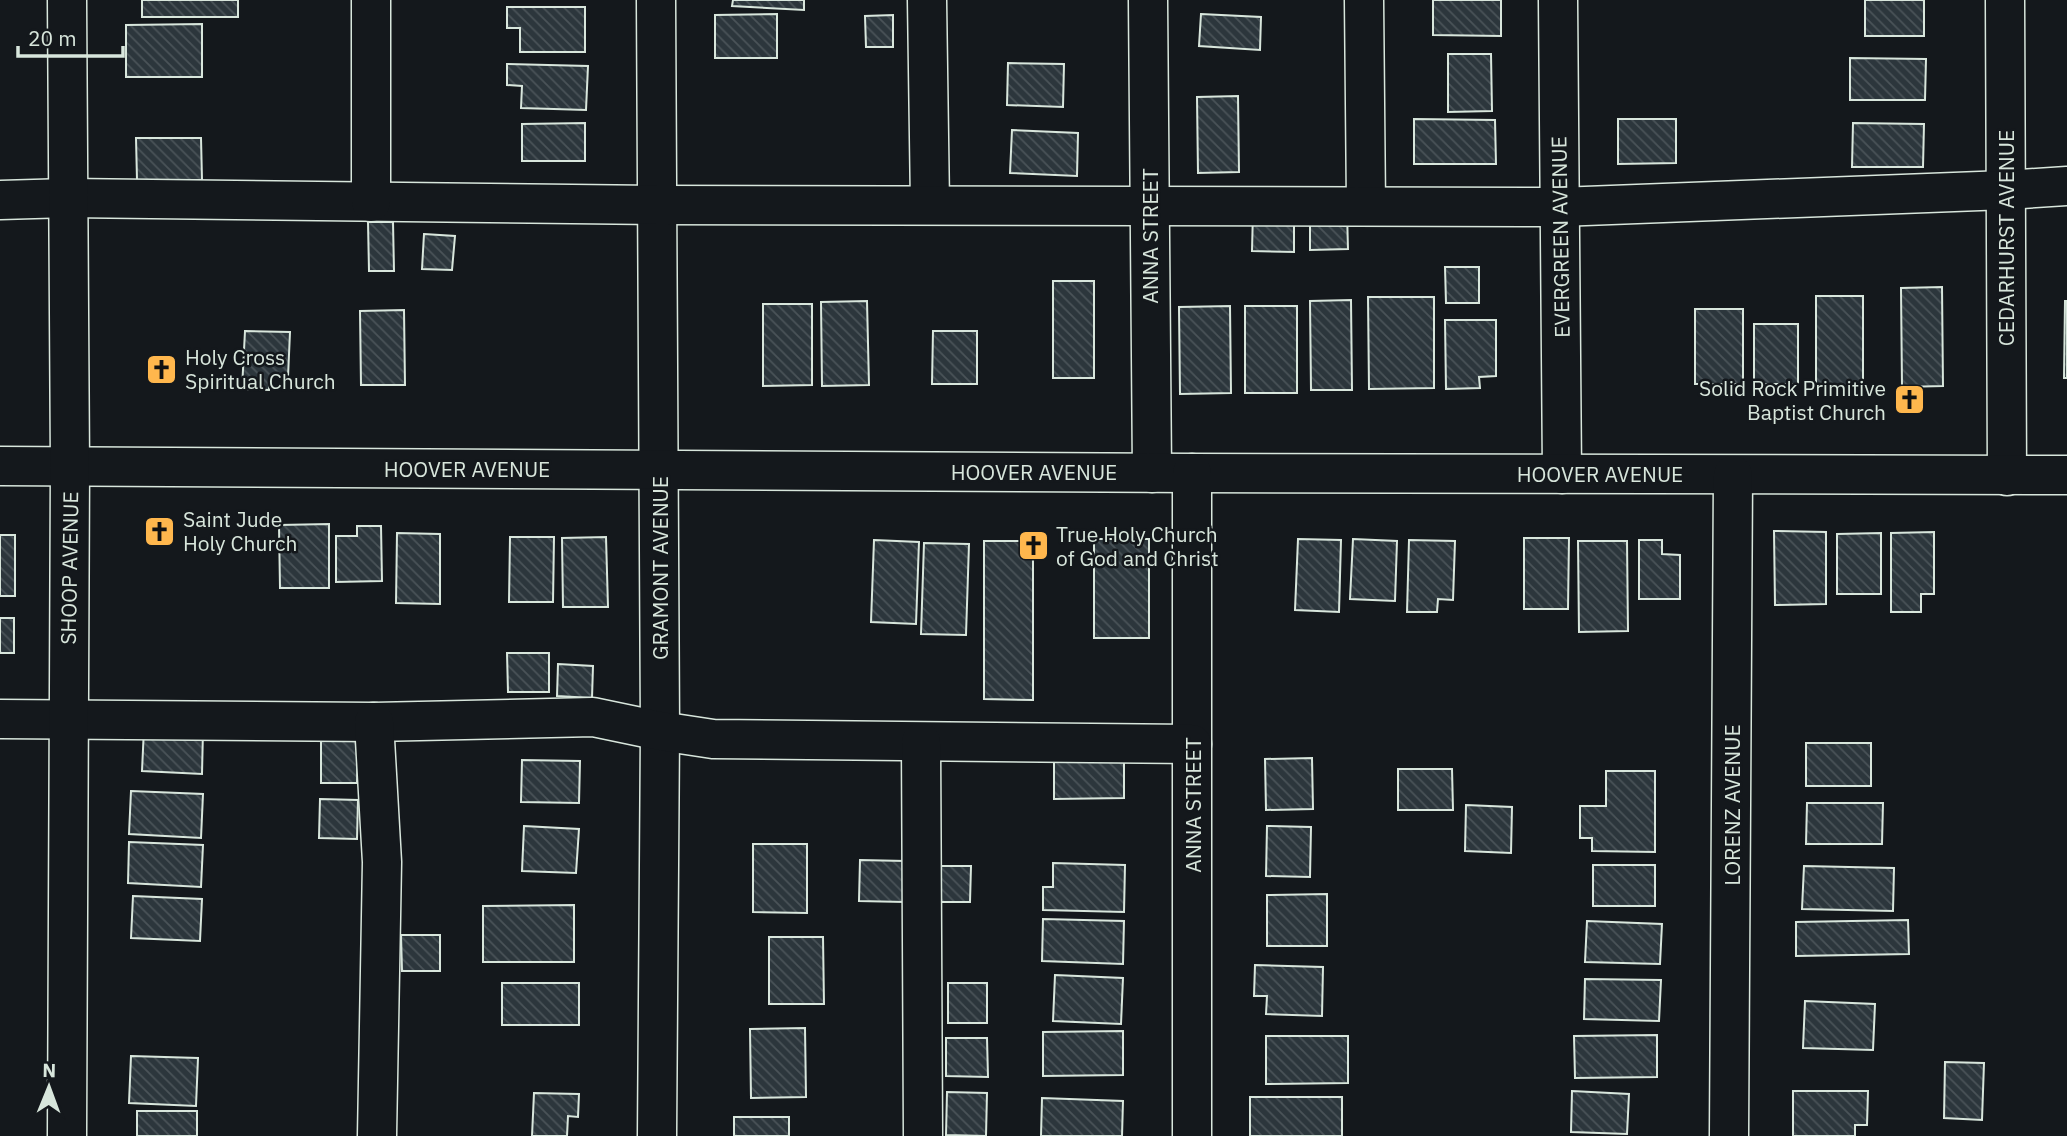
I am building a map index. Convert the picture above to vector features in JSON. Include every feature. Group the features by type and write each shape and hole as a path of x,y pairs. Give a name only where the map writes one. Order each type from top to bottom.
{"street":[{"name":"SHOOP AVENUE","path":"67,1136 70,467 68,0"},
{"path":"371,0 371,202"},
{"name":"GRAMONT AVENUE","path":"656,0 660,732 657,1136"},
{"path":"927,0 930,205"},
{"name":"ANNA STREET","path":"1148,0 1152,473"},
{"path":"1364,0 1366,206"},
{"name":"EVERGREEN AVENUE","path":"1558,0 1562,474"},
{"name":"CEDARHURST AVENUE","path":"2005,0 2007,476"},
{"path":"0,200 68,198 657,205 1559,207 2067,186"},
{"name":"HOOVER AVENUE","path":"0,467 1192,474 2067,475"},
{"name":"ANNA STREET","path":"1192,474 1192,1136"},
{"name":"LORENZ AVENUE","path":"1729,1136 1733,475"},
{"path":"0,719 374,722 593,717 660,732 713,739 1192,744"},
{"path":"374,722 382,862 377,1136"},
{"path":"921,742 923,1136"}],"building":[{"path":"142,0 238,0 238,17 142,17"},
{"path":"733,0 804,0 804,10 732,6"},
{"path":"1433,0 1501,0 1501,36 1433,35"},
{"path":"1865,0 1924,0 1924,36 1865,36"},
{"path":"507,7 585,7 585,52 520,52 520,28 507,28"},
{"path":"777,14 777,58 715,58 715,15"},
{"path":"1201,14 1261,17 1260,50 1199,46"},
{"path":"893,15 893,47 866,47 865,16"},
{"path":"202,24 202,77 126,77 126,25"},
{"path":"1448,54 1491,54 1492,111 1448,112"},
{"path":"1850,58 1926,59 1925,100 1850,100"},
{"path":"1008,63 1064,64 1063,107 1007,105"},
{"path":"507,64 588,66 586,110 521,108 522,86 507,85"},
{"path":"1238,96 1239,172 1198,173 1197,97"},
{"path":"1414,119 1495,120 1496,164 1414,164"},
{"path":"1618,119 1676,119 1676,163 1618,164"},
{"path":"585,123 585,161 522,161 522,124"},
{"path":"1853,123 1924,124 1923,167 1852,167"},
{"path":"1012,130 1078,133 1077,176 1010,173"},
{"path":"136,138 201,138 202,180 137,180"},
{"path":"1253,211 1294,212 1294,252 1252,251"},
{"path":"1347,212 1348,249 1310,250 1310,213"},
{"path":"368,222 393,222 394,271 369,271"},
{"path":"424,234 455,236 452,270 422,269"},
{"path":"1445,267 1479,267 1479,303 1446,303"},
{"path":"1053,281 1094,281 1094,378 1053,378"},
{"path":"1942,287 1943,386 1902,387 1901,288"},
{"path":"1816,296 1863,296 1863,386 1816,386"},
{"path":"1368,297 1434,297 1434,388 1369,389"},
{"path":"1351,300 1352,390 1311,390 1310,301"},
{"path":"867,301 869,385 822,386 821,302"},
{"path":"2067,301 2067,378 2064,378"},
{"path":"763,304 812,304 812,385 763,386"},
{"path":"1230,306 1231,393 1180,394 1179,307"},
{"path":"1245,306 1297,306 1297,393 1245,393"},
{"path":"1695,309 1743,309 1743,384 1695,384"},
{"path":"404,310 405,385 361,385 360,311"},
{"path":"1445,320 1496,320 1496,376 1479,377 1480,388 1446,389"},
{"path":"1754,324 1798,324 1798,384 1754,384"},
{"path":"245,331 290,332 288,377 270,376 269,390 242,389"},
{"path":"933,331 977,331 977,384 932,384"},
{"path":"329,524 329,588 280,588 279,525"},
{"path":"357,526 381,526 382,581 336,582 336,536 357,536"},
{"path":"1774,531 1826,532 1826,604 1775,605"},
{"path":"1934,532 1934,594 1921,594 1921,612 1891,612 1891,533"},
{"path":"397,533 440,534 440,604 396,603"},
{"path":"1881,533 1881,594 1837,594 1837,534"},
{"path":"0,535 15,535 15,596 0,596"},
{"path":"510,537 554,537 553,602 509,602"},
{"path":"606,537 608,607 563,607 562,538"},
{"path":"1524,538 1569,538 1568,609 1524,609"},
{"path":"1094,539 1149,539 1149,638 1094,638"},
{"path":"1298,539 1341,540 1339,612 1295,610"},
{"path":"1353,539 1397,541 1395,601 1350,599"},
{"path":"874,540 919,542 916,624 871,622"},
{"path":"1409,540 1455,541 1453,600 1438,599 1437,612 1407,612"},
{"path":"1639,540 1662,540 1662,554 1680,555 1680,599 1639,599"},
{"path":"984,541 1033,541 1033,700 984,699"},
{"path":"1578,541 1627,541 1628,631 1579,632"},
{"path":"924,543 969,544 966,635 921,634"},
{"path":"0,618 14,618 14,653 0,653"},
{"path":"507,653 549,653 549,692 508,692"},
{"path":"558,664 593,666 592,698 557,696"},
{"path":"144,728 203,730 202,774 142,771"},
{"path":"358,740 357,783 321,783 321,741"},
{"path":"1806,743 1871,743 1871,786 1806,786"},
{"path":"1124,754 1124,798 1054,799 1054,755"},
{"path":"1312,758 1313,809 1266,810 1265,759"},
{"path":"522,760 580,761 579,803 521,802"},
{"path":"1398,769 1452,769 1453,810 1398,810"},
{"path":"1606,771 1655,771 1655,852 1592,851 1592,838 1580,838 1580,806 1606,806"},
{"path":"131,791 203,794 201,838 129,834"},
{"path":"320,799 358,800 357,839 319,838"},
{"path":"1807,803 1883,803 1882,844 1806,844"},
{"path":"1466,805 1512,807 1511,853 1465,851"},
{"path":"524,826 579,829 576,873 522,871"},
{"path":"1267,826 1311,827 1310,877 1266,876"},
{"path":"129,842 203,845 201,887 128,883"},
{"path":"753,844 807,844 807,913 753,912"},
{"path":"860,860 905,861 904,902 859,901"},
{"path":"1053,863 1125,865 1124,912 1043,910 1043,887 1053,887"},
{"path":"1593,865 1655,865 1655,906 1593,906"},
{"path":"937,866 971,866 970,902 937,902"},
{"path":"1804,866 1894,868 1893,911 1802,909"},
{"path":"1327,894 1327,946 1267,946 1267,895"},
{"path":"133,896 202,899 200,941 131,938"},
{"path":"574,905 574,962 483,962 483,906"},
{"path":"1043,919 1124,921 1123,964 1042,961"},
{"path":"1908,920 1909,954 1796,956 1796,922"},
{"path":"1587,921 1662,924 1660,964 1585,962"},
{"path":"401,935 440,935 440,971 402,971"},
{"path":"769,937 823,937 824,1004 769,1004"},
{"path":"1255,965 1323,967 1322,1016 1266,1014 1267,996 1254,996"},
{"path":"1055,975 1123,978 1121,1024 1053,1021"},
{"path":"1585,979 1661,980 1659,1021 1584,1019"},
{"path":"502,983 579,983 579,1025 502,1025"},
{"path":"948,983 987,983 987,1023 948,1023"},
{"path":"1805,1001 1875,1004 1873,1050 1803,1048"},
{"path":"805,1028 806,1097 751,1098 750,1029"},
{"path":"1123,1031 1123,1075 1043,1076 1043,1032"},
{"path":"1657,1035 1657,1077 1575,1078 1574,1036"},
{"path":"1266,1036 1348,1036 1348,1083 1266,1084"},
{"path":"946,1038 987,1038 988,1077 946,1076"},
{"path":"131,1056 198,1058 196,1106 129,1103"},
{"path":"1945,1062 1984,1063 1982,1120 1944,1118"},
{"path":"1572,1091 1629,1094 1627,1134 1571,1132"},
{"path":"1793,1091 1868,1091 1867,1125 1855,1125 1855,1136 1793,1136"},
{"path":"947,1092 987,1093 986,1136 946,1135"},
{"path":"534,1093 579,1094 578,1117 568,1116 567,1136 532,1136"},
{"path":"1250,1097 1342,1097 1342,1136 1250,1136"},
{"path":"1042,1098 1123,1101 1122,1136 1041,1136"},
{"path":"137,1111 197,1111 197,1136 137,1136"},
{"path":"734,1117 789,1117 789,1136 734,1136"}],"place":[{"name":"Holy Cross Spiritual Church","path":"162,369"},
{"name":"Solid Rock Primitive Baptist Church","path":"1909,400"},
{"name":"Saint Jude Holy Church","path":"160,531"},
{"name":"True Holy Church of God and Christ","path":"1033,546"}]}
